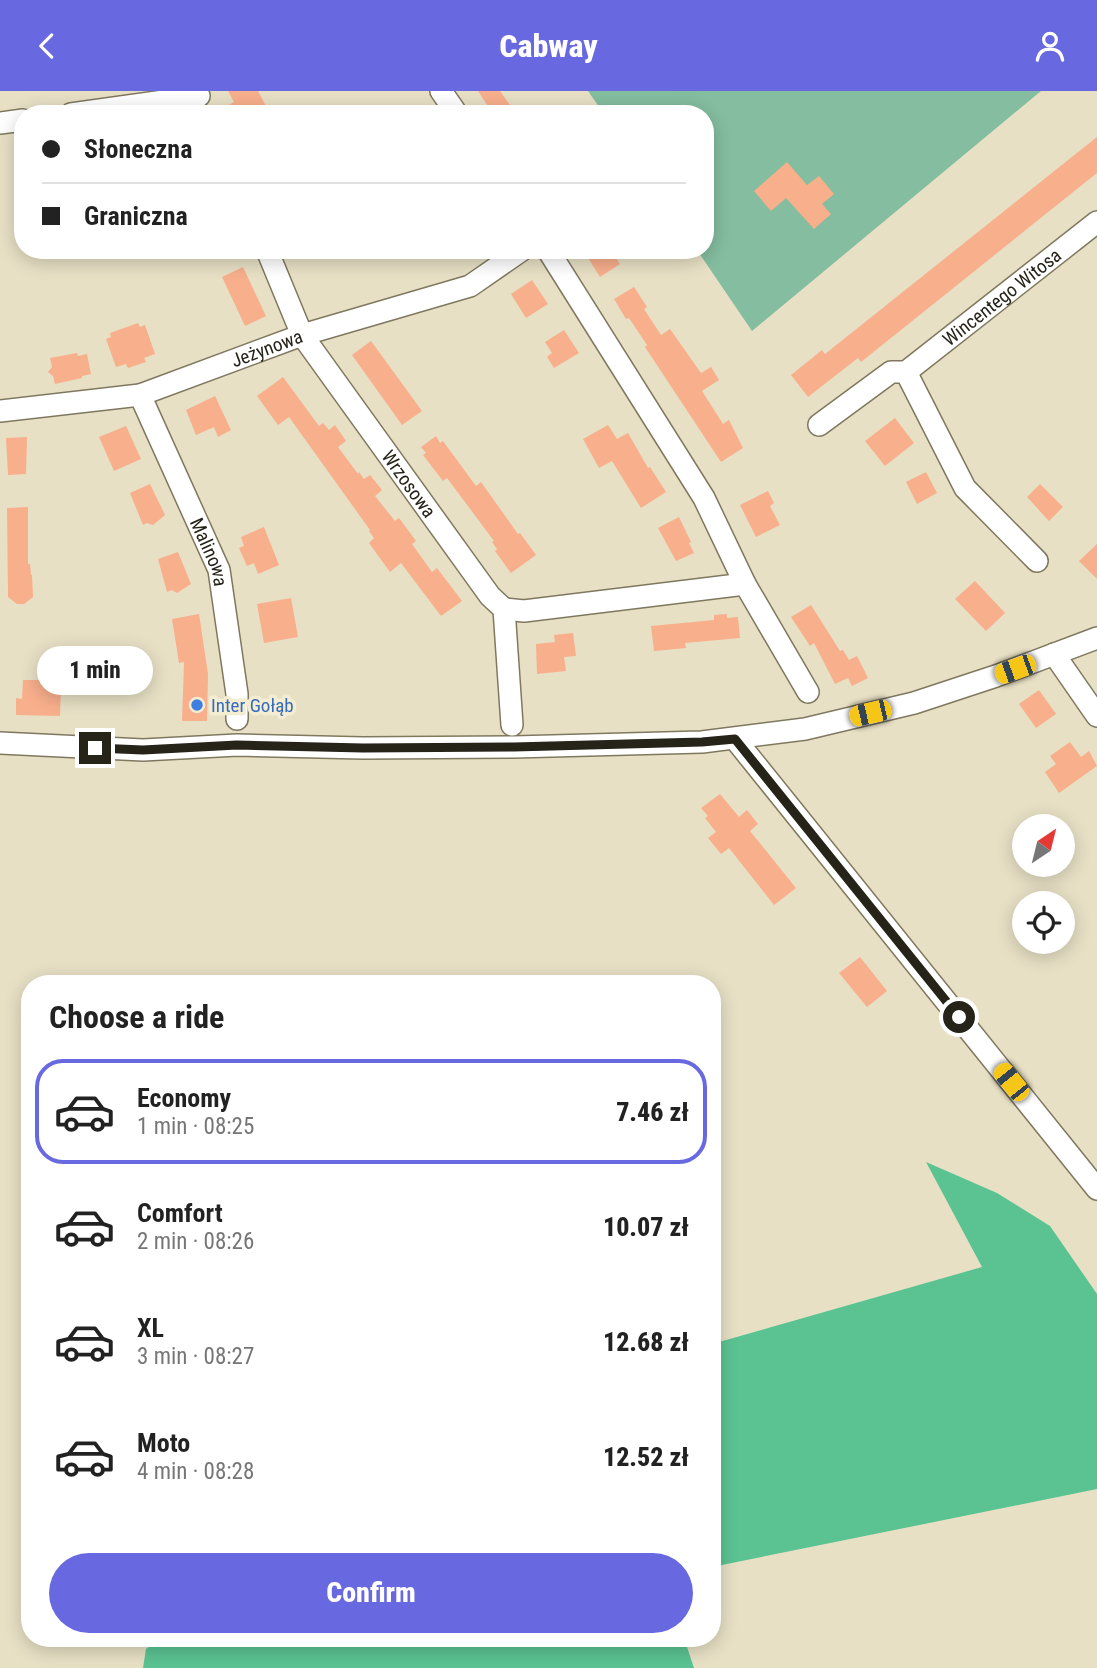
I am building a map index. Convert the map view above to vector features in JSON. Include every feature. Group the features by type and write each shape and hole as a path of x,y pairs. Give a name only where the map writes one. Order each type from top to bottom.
{"street":[{"path":"155,105 201,100"},
{"name":"Wincentego Witosa","path":"819,425 891,372 906,372 1097,222"},
{"name":"Wrzosowa","path":"271,259 302,335 490,596 504,609"},
{"name":"Jeżynowa","path":"0,411 140,395 302,335 470,286 509,259"},
{"path":"554,259 704,498 745,585 808,692"},
{"path":"906,372 965,488 1037,561"},
{"name":"Malinowa","path":"140,395 219,570 237,694 237,719"},
{"path":"512,725 504,609 524,611 745,585"},
{"path":"0,743 143,750 237,745 514,747 735,739 805,729 914,703 1097,638"},
{"path":"1054,654 1097,716"},
{"path":"735,739 1097,1189"}],"green space":[{"path":"588,91 1041,91 752,331 703,259 714,259 714,105 598,105"},
{"path":"926,1162 997,1193 1050,1226 1097,1294 1097,1489 721,1565 721,1341 982,1267"},
{"path":"687,1647 694,1668 143,1668 146,1649"}],"building":[{"path":"228,91 258,91 265,105 229,105 234,102"},
{"path":"478,91 500,91 510,105 487,105"},
{"path":"1097,137 1097,173 861,362 858,358 808,397 791,375 822,350 825,354"},
{"path":"787,162 807,185 819,176 834,194 822,204 831,214 814,229 786,198 771,211 754,191"},
{"path":"589,259 617,259 620,264 600,277"},
{"path":"243,267 266,316 245,326 222,277"},
{"path":"532,280 548,304 526,318 511,294"},
{"path":"634,287 661,335 670,329 701,373 711,367 719,380 702,391 723,424 729,420 743,448 721,462 645,347 647,345 614,299"},
{"path":"138,323 140,327 145,325 155,354 144,358 146,362 128,368 126,364 116,367 106,339 111,337 110,333"},
{"path":"564,330 579,353 554,368 547,357 552,353 545,342"},
{"path":"371,341 422,411 402,425 352,355"},
{"path":"77,353 78,356 87,354 91,374 55,384 53,376 48,372 52,367 50,358"},
{"path":"283,377 319,426 323,423 329,430 335,425 346,441 338,447 358,474 359,472 364,479 370,475 382,490 375,496 395,521 399,518 416,541 412,544 432,572 437,568 462,601 441,616 401,563 390,572 369,543 374,538 370,530 289,417 278,425 257,396"},
{"path":"215,396 231,430 218,437 214,427 196,435 186,410"},
{"path":"895,418 914,443 885,466 865,441"},
{"path":"608,425 617,439 628,433 648,468 650,467 666,492 641,508 612,461 599,468 583,439"},
{"path":"126,426 141,459 114,471 99,437"},
{"path":"436,436 440,443 443,441 476,486 481,482 536,555 511,573 495,551 497,549 492,542 494,541 447,478 443,481 423,455 426,453 421,447"},
{"path":"27,437 26,474 8,475 6,438"},
{"path":"926,472 937,493 917,504 906,482"},
{"path":"150,484 165,515 153,525 143,525 130,493"},
{"path":"1040,484 1063,507 1049,521 1027,497"},
{"path":"768,491 774,503 770,506 780,525 756,537 740,505"},
{"path":"28,507 28,564 32,575 33,597 24,604 17,604 8,597 7,508"},
{"path":"679,517 694,553 676,561 658,528"},
{"path":"264,527 279,565 258,574 254,563 247,566 239,548 244,546 241,537"},
{"path":"1097,544 1097,579 1079,561"},
{"path":"178,552 191,584 177,593 172,590 167,592 158,559"},
{"path":"975,581 1005,613 986,631 955,599"},
{"path":"291,598 298,637 264,643 257,604"},
{"path":"811,605 840,651 843,650 849,660 857,656 868,678 852,686 848,678 835,684 814,643 810,646 791,617"},
{"path":"199,614 208,674 207,721 182,721 184,662 179,663 172,619"},
{"path":"727,614 727,618 738,617 740,638 685,643 686,648 654,651 651,626 714,620 714,615"},
{"path":"573,633 576,656 564,657 566,671 537,674 536,644 555,642 554,635"},
{"path":"23,680 45,680 45,687 61,687 60,716 16,715 16,698 22,699"},
{"path":"1039,690 1056,714 1036,728 1019,704"},
{"path":"1070,742 1081,757 1089,751 1097,766 1059,793 1045,772 1056,764 1050,756"},
{"path":"720,794 739,817 747,810 758,824 750,831 796,888 774,905 729,848 721,854 708,838 716,832 701,808"},
{"path":"860,957 887,991 867,1007 839,973"}],"place":[{"name":"Inter Gołąb","path":"197,705"}],"route":[{"path":"95,748 143,750 237,745 514,747 735,739 959,1017"}]}
